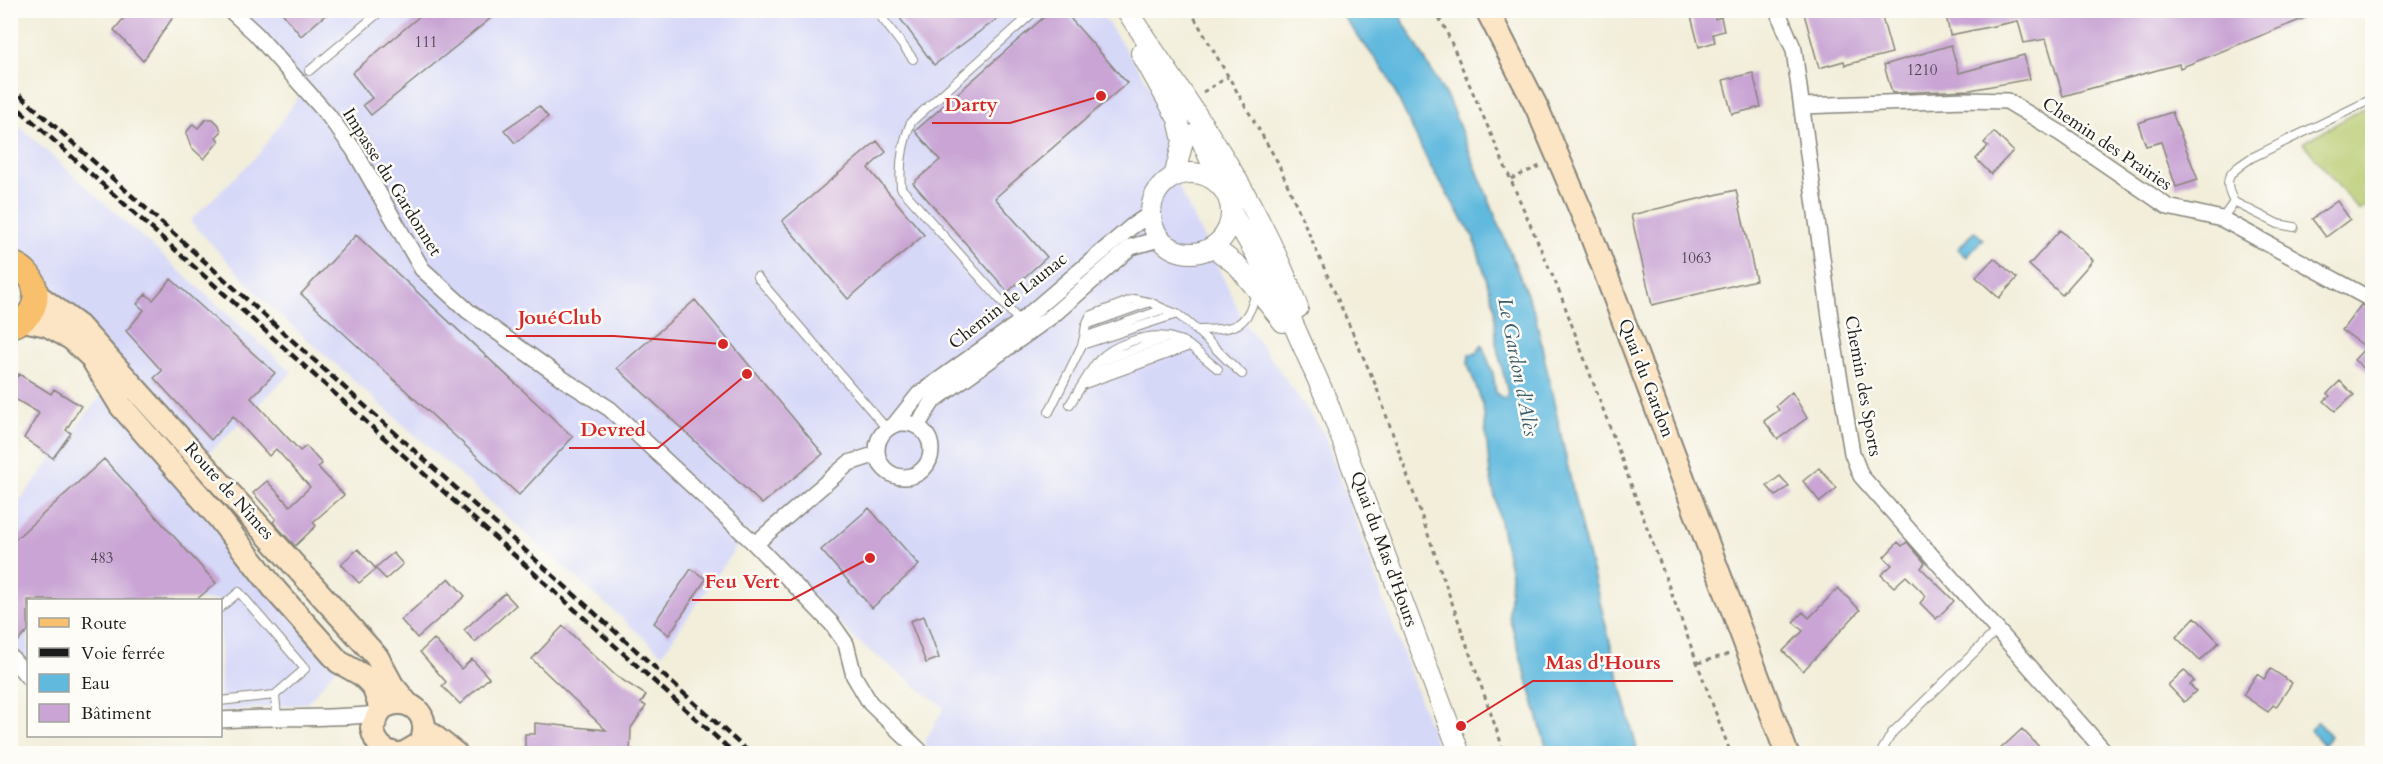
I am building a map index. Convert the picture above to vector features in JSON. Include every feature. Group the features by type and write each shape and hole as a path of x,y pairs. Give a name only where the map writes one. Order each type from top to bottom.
{"main road":[{"name":"Quai du Gardon","path":"1487,10 1538,108 1590,232 1786,753"},
{"path":"10,262 22,267 30,274 37,295 35,304 17,323"},
{"name":"Route de Nîmes","path":"37,295 79,326 274,541 377,657 392,685 406,702 420,712 425,729"},
{"name":"Route de Nîmes","path":"17,323 56,330 72,339 90,357 121,406 218,517 276,591 339,662 362,675 372,686 391,740"},
{"path":"406,702 397,701 391,740 420,744 425,729 456,753"}],"street":[{"name":"Impasse du Gardonnet","path":"230,10 256,34 328,115 354,150 422,269 468,311 563,379 610,409 755,544"},
{"path":"1114,10 1178,119 1183,141 1174,177"},
{"name":"Quai du Mas d'Hours","path":"1125,10 1210,131 1284,270 1303,324 1304,347"},
{"name":"Chemin des Sports","path":"1777,10 1794,50 1832,332 1852,453 1862,476 1879,498 2107,753"},
{"name":"Quai du Mas d'Hours","path":"1183,93 1222,188"},
{"name":"Chemin des Prairies","path":"1802,106 1966,100 2007,101 2060,133 2168,207 2222,219 2373,300"},
{"path":"1187,173 1200,174 1213,179 1222,188 1229,199 1232,213 1230,226 1213,248 1202,253 1184,253 1168,247 1159,239 1152,227 1150,214 1156,192 1174,177 1187,173"},
{"name":"Quai du Mas d'Hours","path":"1232,213 1284,303 1304,347 1350,457 1460,753"},
{"name":"Chemin de Launac","path":"891,426 918,394 1020,322 1131,227 1150,214"},
{"name":"Chemin de Launac","path":"917,426 933,401 1052,316 1131,247 1159,239"},
{"name":"Quai du Mas d'Hours","path":"1213,248 1238,266 1304,347"},
{"path":"904,423 917,426 925,432 931,446 929,462 918,474 901,477 893,475 880,463 877,444 891,426 904,423"},
{"path":"877,454 849,463 755,544 832,624 846,644 854,676 870,704 919,750"},
{"path":"10,656 27,676"},
{"path":"222,720 277,716 340,718 391,740"}],"lane":[{"path":"309,71 382,10"},
{"path":"876,10 913,59"},
{"path":"1020,322 901,188 900,177 902,142 911,122 1034,11"},
{"path":"2294,227 2278,224 2234,202 2227,190 2227,181 2234,169 2250,158 2373,99"},
{"path":"2222,219 2234,202"},
{"path":"757,277 891,426"},
{"path":"1198,330 1221,329 1244,321 1251,314 1257,288"},
{"path":"1049,412 1083,341 1086,325 1150,302 1177,314 1198,330 1212,347 1242,374"},
{"path":"1083,341 1164,309"},
{"path":"1083,341 1177,314"},
{"path":"1071,404 1096,363 1169,337 1191,346 1218,369"},
{"path":"1089,374 1182,341"},
{"path":"1082,385 1191,346"},
{"path":"222,606 239,592 305,669 275,695 222,701"},
{"path":"1880,753 1892,733 1998,629"},
{"path":"275,695 277,716"}],"path":[{"path":"1190,10 1277,161 1376,386 1505,753"},
{"path":"1434,10 1444,26 1560,293 1731,753"},
{"path":"1183,93 1228,77"},
{"path":"1510,179 1548,163"},
{"path":"1697,664 1733,652"}],"shaded area":[{"path":"223,11 1100,11 1174,122 1174,177 1244,321 1324,433 1439,753 926,753 925,741 944,708 855,639 748,531 662,654 265,302 190,221 259,154 305,87"},
{"path":"11,119 292,372 180,481 337,667 307,703 222,712 222,599 27,599 27,661 11,641 10,513 125,364 11,243"}],"green space":[{"path":"2372,103 2372,201 2359,211 2303,143"}],"water":[{"name":"Le Gardon d'Alès","path":"1339,11 1397,11 1449,101 1535,314 1579,519 1638,753 1548,753 1509,616 1511,574 1490,474 1483,405 1468,365 1469,354 1477,353 1482,345 1493,373 1496,393 1505,400 1508,393 1496,343 1495,307 1473,236 1429,164 1386,73"},
{"path":"1974,231 1983,239 1967,257 1958,249"},
{"path":"2318,721 2330,736 2324,745 2310,730"}],"building":[{"path":"113,10 178,10 143,61 114,30 124,18"},
{"path":"280,10 331,10 301,36"},
{"path":"427,10 501,10 371,115 363,105 372,98 352,73"},
{"path":"894,10 1009,10 934,65"},
{"path":"1052,10 1063,10 1127,83 995,198 1047,257 1008,292 913,183 940,160 915,131"},
{"path":"1713,10 1715,19 1721,17 1724,31 1713,34 1715,42 1699,47 1691,16"},
{"path":"1803,10 1880,10 1892,53 1845,65 1844,61 1819,68"},
{"path":"1945,10 2320,10 2320,12 2180,68 2179,64 2063,96 2046,39 2024,43 2018,21 1950,35"},
{"path":"1951,45 1959,73 2024,55 2030,79 1970,90 1892,93 1884,65"},
{"path":"1753,73 1761,107 1732,114 1723,80"},
{"path":"539,106 548,117 515,143 504,130"},
{"path":"2172,112 2198,180 2176,187 2161,142 2146,146 2138,123"},
{"path":"206,119 213,119 219,125 221,132 216,137 219,141 204,159 191,147 186,133 193,124 198,128"},
{"path":"1994,132 2013,151 1991,174 1976,159 1988,146 1984,143"},
{"path":"877,141 886,152 868,168 924,235 848,299 782,221"},
{"path":"1736,190 1756,280 1652,305 1631,215"},
{"path":"2337,201 2350,219 2326,237 2312,219"},
{"path":"2060,230 2093,260 2062,295 2029,265"},
{"path":"356,235 573,437 519,495 301,294"},
{"path":"1994,258 2017,278 1999,298 1976,277"},
{"path":"171,279 275,373 251,398 300,451 306,446 322,464 318,467 344,495 313,522 316,526 295,546 273,522 276,519 253,493 267,481 290,506 310,487 276,449 269,456 233,416 211,440 154,378 162,371 126,331 144,310 137,304 146,294 153,300"},
{"path":"695,300 823,454 762,504 617,368"},
{"path":"2361,305 2373,310 2373,376 2354,360 2366,347 2342,330"},
{"path":"19,374 51,394 54,389 81,406 66,430 71,433 53,458 24,438 39,413 10,396 10,387"},
{"path":"2340,381 2354,395 2335,411 2324,401 2330,396 2327,394"},
{"path":"1792,392 1807,418 1778,439 1764,421 1779,410 1776,406"},
{"path":"104,459 216,583 197,599 27,599 27,632 18,641 10,633 10,544"},
{"path":"1819,468 1837,488 1820,502 1803,481"},
{"path":"1780,476 1789,486 1776,496 1767,486"},
{"path":"869,508 919,565 872,608 821,550"},
{"path":"1898,542 1902,546 1907,542 1925,563 1921,568 1954,601 1936,619 1920,603 1926,596 1906,576 1894,587 1881,575 1892,565 1884,557"},
{"path":"358,549 376,569 359,583 341,564"},
{"path":"393,553 403,564 386,579 375,568"},
{"path":"691,569 706,579 669,635 654,623"},
{"path":"449,578 465,596 417,638 401,620"},
{"path":"1838,588 1860,610 1803,671 1783,651 1803,631 1793,622 1803,612 1809,618"},
{"path":"505,593 516,605 475,642 464,630"},
{"path":"924,616 939,658 926,663 910,621"},
{"path":"2195,617 2219,642 2200,661 2176,637"},
{"path":"563,626 616,676 646,695 641,703 646,706 631,728 630,753 546,753 525,748 525,734 535,734 535,723 606,730 532,659"},
{"path":"434,639 461,669 472,659 489,678 460,704 442,686 446,682 420,652"},
{"path":"2271,669 2292,683 2276,707 2273,705 2268,712 2243,695 2257,674 2264,679"},
{"path":"2184,670 2194,681 2190,685 2196,691 2184,702 2168,685"},
{"path":"2022,729 2045,753 1996,753"}],"railway":[{"path":"10,86 751,754"},
{"path":"10,101 735,754"}],"place":[{"name":"Darty","path":"1101,96"},
{"name":"JouéClub","path":"723,344"},
{"name":"Devred","path":"747,374"},
{"name":"Feu Vert","path":"870,558"},
{"name":"Mas d'Hours","path":"1461,726"}]}
